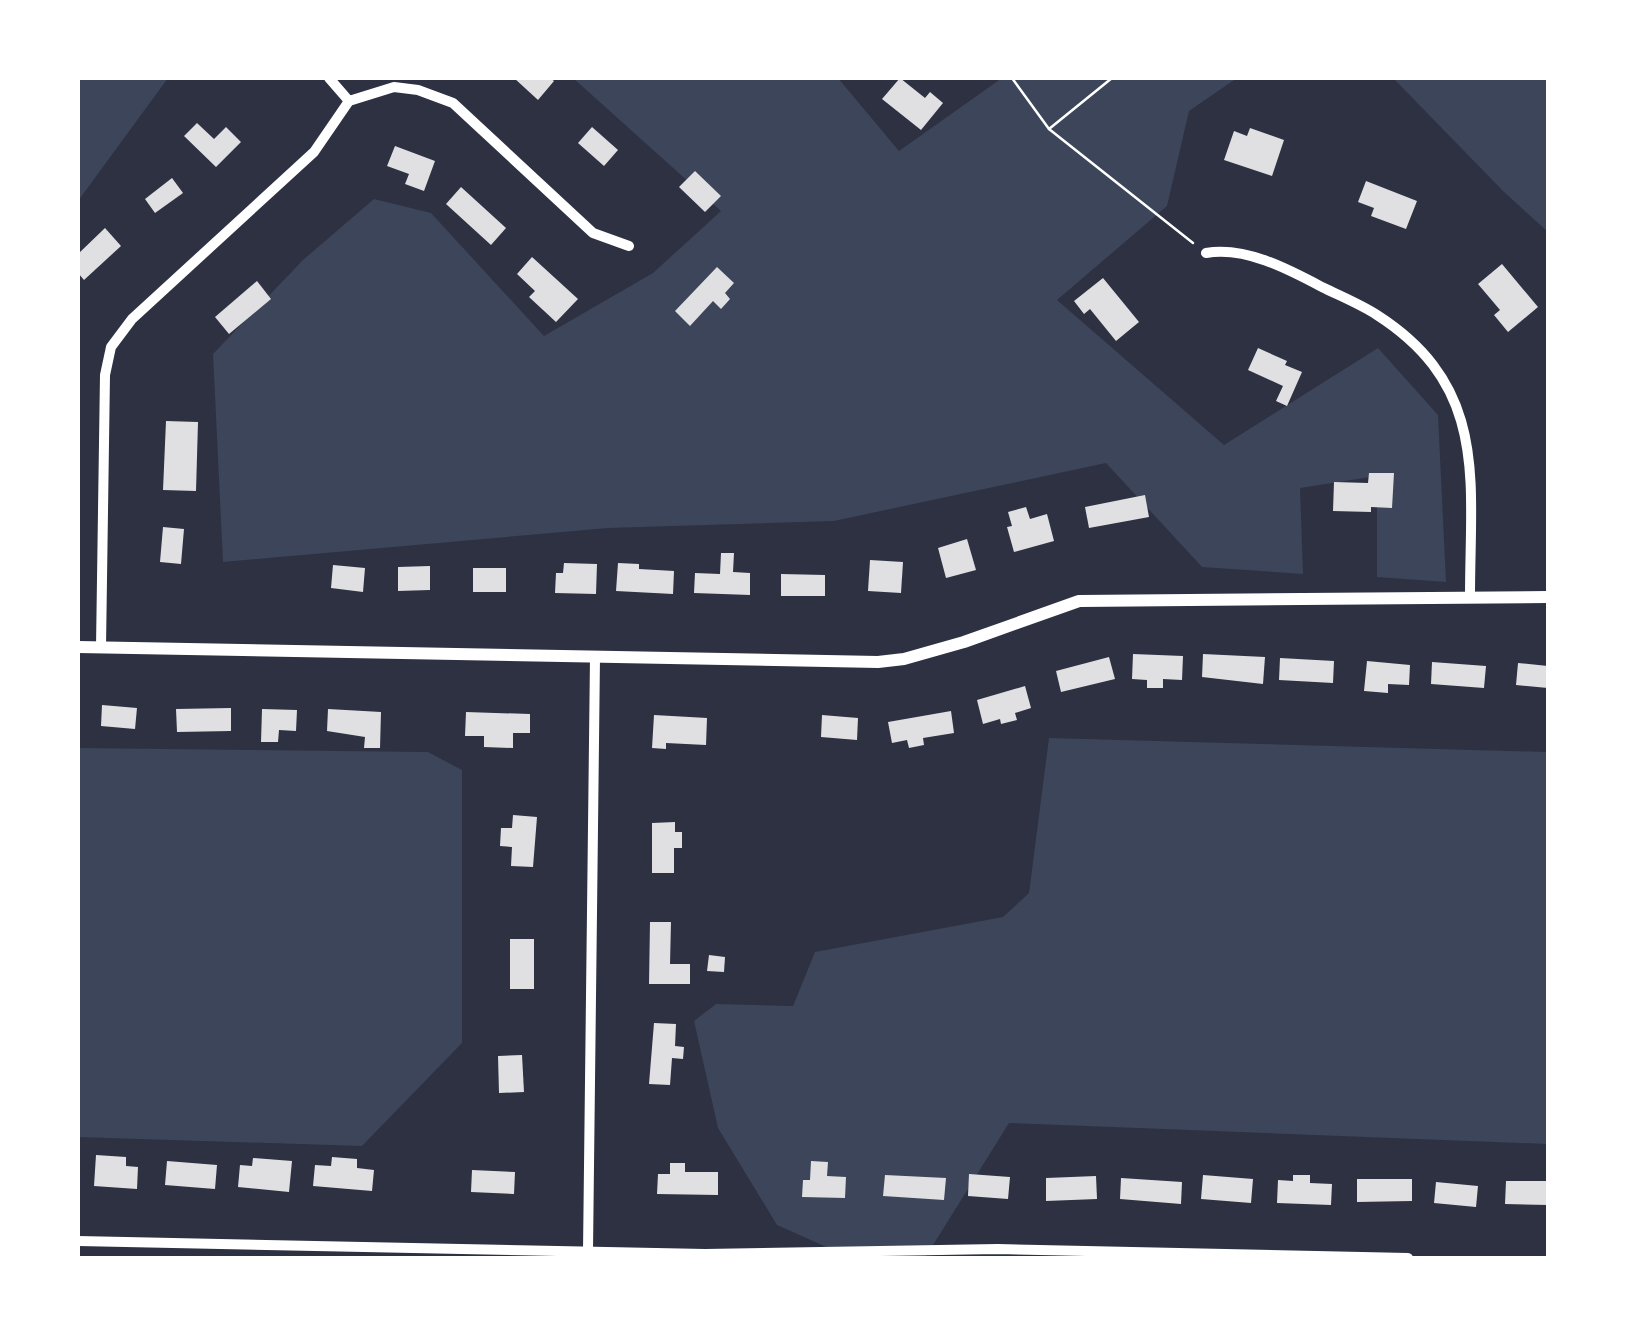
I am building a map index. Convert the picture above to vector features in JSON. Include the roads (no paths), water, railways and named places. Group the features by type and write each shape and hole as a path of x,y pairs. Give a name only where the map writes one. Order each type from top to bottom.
{"street":[{"path":"329,78 349,100"},
{"path":"101,647 105,375 111,347 132,319 314,152 349,100 394,87 418,90 453,103 593,233 630,246"},
{"path":"1206,253 1222,250 1256,258 1359,306 1398,330 1438,371 1453,393 1468,442 1470,596"},
{"path":"78,647 878,662 964,642 1079,600 1548,596"},
{"path":"588,1251 595,657"},
{"path":"78,1241 705,1256 998,1249 1408,1258"}]}
